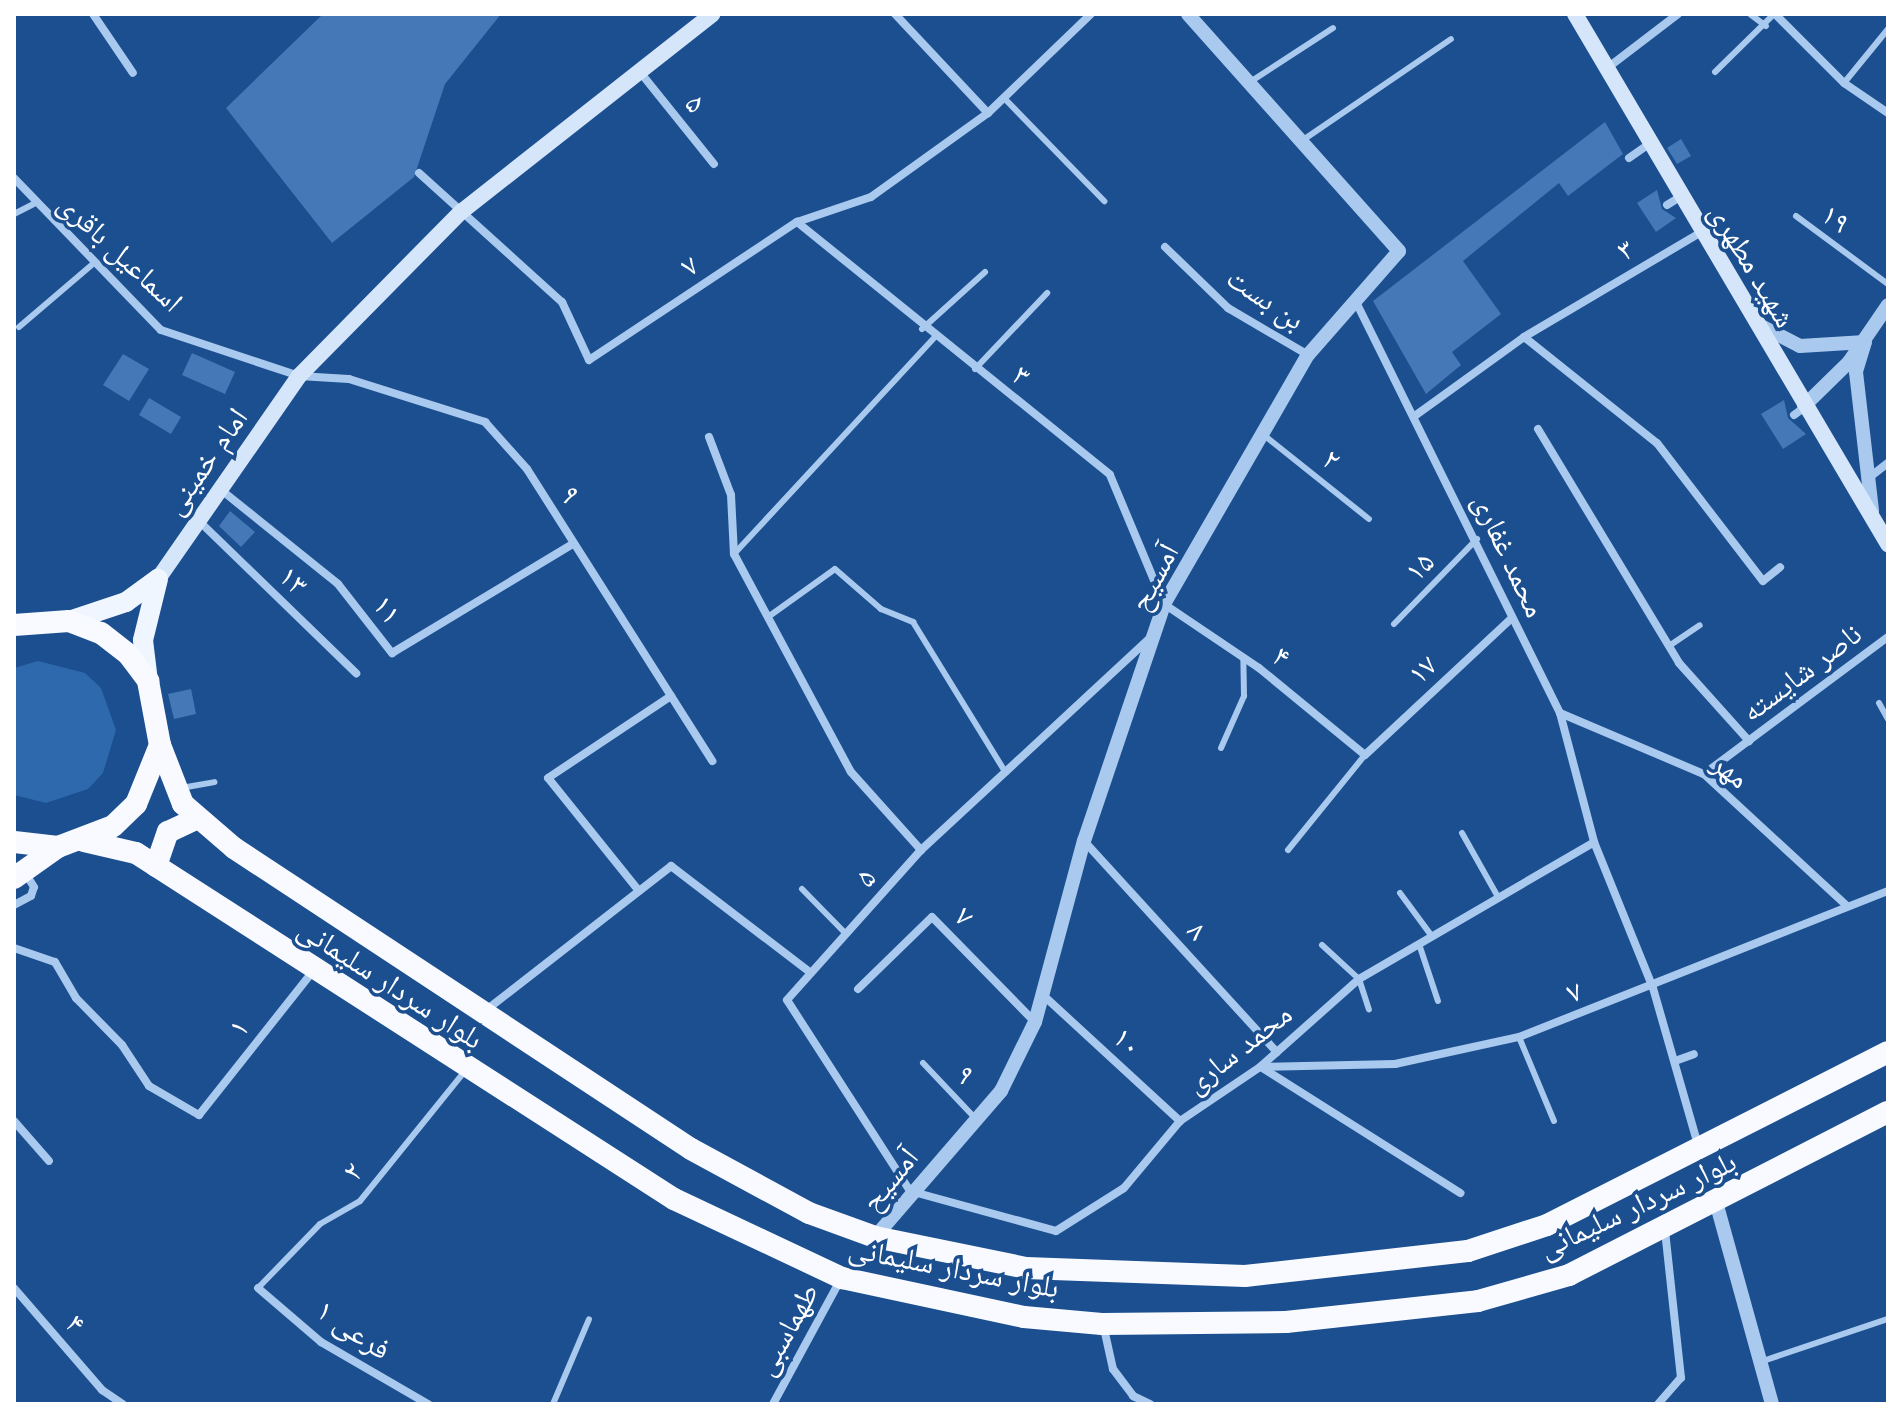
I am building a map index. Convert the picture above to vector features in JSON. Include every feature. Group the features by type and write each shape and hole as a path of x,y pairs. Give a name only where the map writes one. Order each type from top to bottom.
{"highway":[{"path":"20,620 69,621 119,647 148,681"},
{"name":"بلوار سردار سلیمانی","path":"148,681 160,745 173,789 196,819 481,1014 691,1149 809,1213 875,1237 1026,1268 1120,1275 1341,1270 1468,1251 1547,1225 1888,1052"},
{"path":"14,842 58,847 84,841 136,804 160,745"},
{"path":"156,866 168,832 196,819"},
{"name":"بلوار سردار سلیمانی","path":"84,841 113,843 156,866 467,1069 674,1199 842,1278 1024,1317 1102,1324 1319,1320 1478,1301 1569,1275 1888,1112"},
{"path":"19,874 58,847"}],"main road":[{"name":"امام خمینی","path":"158,579 299,376 461,212 713,14"},
{"name":"شهید مطهری","path":"1575,14 1649,144 1674,201 1700,233 1756,323 1801,410 1888,544"},
{"path":"69,621 117,607 158,579"},
{"path":"148,681 143,640 158,579"}],"street":[{"path":"93,14 133,73"},
{"path":"895,14 988,113"},
{"name":"۷","path":"461,212 562,302 589,360 797,222 871,197 988,113 1091,14"},
{"path":"1606,69 1678,14"},
{"path":"1774,14 1844,83 1888,113"},
{"name":"آمسیح","path":"875,1237 910,1191 1001,1091 1035,1022 1044,996 1084,841 1164,604 1265,436 1308,355 1399,251 1303,140 1185,15"},
{"name":"۵","path":"640,71 714,164"},
{"path":"1629,158 1649,144"},
{"path":"419,173 461,212"},
{"name":"اسماعیل باقری","path":"14,178 34,204 161,330 299,376"},
{"name":"۳","path":"797,222 922,329 1110,475 1164,604"},
{"name":"۳","path":"1416,415 1524,337 1700,233"},
{"name":"بن بست","path":"1165,247 1228,308 1308,355"},
{"name":"محمد غفاری","path":"1354,299 1416,415 1560,713 1594,842 1653,988 1699,1148"},
{"path":"1801,410 1865,342 1888,305"},
{"path":"1756,323 1800,346 1865,342"},
{"path":"1524,337 1657,443 1763,581 1780,567"},
{"path":"1865,342 1856,372 1864,482 1874,520"},
{"name":"۹","path":"299,376 349,379 485,422 527,469 712,761"},
{"path":"1538,429 1669,646 1749,741"},
{"path":"709,437 731,495 734,554 851,772 921,850"},
{"path":"1864,482 1888,463"},
{"name":"۱۱","path":"220,489 338,584 392,653 573,544"},
{"name":"۱۳","path":"198,521 356,673"},
{"name":"۴","path":"1164,604 1243,657 1365,755"},
{"name":"۱۷","path":"1365,755 1512,618"},
{"name":"ناصر شایسته","path":"1704,774 1888,637"},
{"name":"۵","path":"910,1191 787,1000 921,850 1150,638"},
{"path":"639,891 548,778 671,696"},
{"name":"مهر","path":"1560,713 1704,774 1846,905"},
{"name":"۸","path":"1084,841 1277,1052"},
{"name":"محمد ساری","path":"910,1191 1056,1231 1124,1188 1180,1121 1260,1067 1359,979 1594,842"},
{"path":"481,1014 671,866 811,973"},
{"path":"14,905 34,887 19,874"},
{"name":"۷","path":"1260,1067 1395,1064 1519,1037 1653,988 1846,905 1888,891"},
{"name":"۷","path":"858,989 932,917 1035,1022"},
{"name":"۱","path":"14,948 55,962 76,998 122,1045 149,1086 199,1115 315,969"},
{"name":"۱۰","path":"1044,996 1180,1121"},
{"path":"1675,1061 1694,1054"},
{"path":"1260,1067 1460,1193"},
{"path":"14,1121 49,1161"},
{"path":"1716,1202 1772,1404"},
{"path":"1658,1404 1681,1378 1665,1227"},
{"name":"طهماسبی","path":"773,1404 842,1278"},
{"name":"۴","path":"14,1288 102,1390 123,1404"},
{"name":"فرعی ۱","path":"258,1288 321,1342 428,1404"},
{"path":"1102,1324 1113,1369 1133,1396 1150,1404"}],"lane":[{"path":"1750,14 1766,26"},
{"path":"1715,72 1766,26 1774,14"},
{"path":"1250,82 1333,28"},
{"path":"1844,83 1888,29"},
{"path":"1303,140 1451,39"},
{"path":"1004,98 1104,201"},
{"path":"14,214 34,204"},
{"name":"۱۹","path":"1796,216 1888,284"},
{"path":"19,327 94,263"},
{"path":"922,329 985,272"},
{"path":"975,369 1047,293"},
{"path":"734,554 934,338"},
{"name":"۲","path":"1265,436 1369,519"},
{"name":"۱۵","path":"1394,624 1477,539"},
{"path":"768,617 835,569 881,609 913,622 1006,773"},
{"path":"1669,646 1700,625"},
{"path":"1221,748 1244,696 1243,657"},
{"path":"1879,703 1888,719"},
{"path":"1288,850 1365,755"},
{"path":"173,789 214,782"},
{"path":"1462,833 1498,897"},
{"path":"802,889 846,934"},
{"path":"1400,893 1431,935"},
{"path":"1418,942 1438,1001"},
{"path":"1322,945 1359,979 1369,1009"},
{"path":"1519,1037 1554,1121"},
{"name":"۹","path":"923,1063 975,1118"},
{"name":"۲","path":"258,1288 320,1224 360,1201 467,1069"},
{"path":"553,1404 589,1319"},
{"path":"1760,1362 1888,1319"}],"shaded area":[{"path":"38,661 85,673 101,688 116,730 103,773 88,789 46,803 14,795 14,668"}],"building":[{"path":"323,14 501,14 445,84 414,177 332,243 226,108"},
{"path":"1605,122 1623,154 1568,196 1559,183 1463,261 1501,314 1452,352 1461,365 1426,394 1373,301"},
{"path":"1681,139 1691,156 1677,164 1667,148"},
{"path":"1657,190 1662,209 1676,218 1656,232 1637,203"},
{"path":"192,353 235,372 225,394 182,375"},
{"path":"123,354 149,369 129,401 103,385"},
{"path":"149,398 181,417 171,434 139,415"},
{"path":"1784,400 1788,418 1806,434 1783,449 1761,414"},
{"path":"230,511 255,532 241,547 219,526"},
{"path":"191,689 196,714 174,719 168,694"}]}
